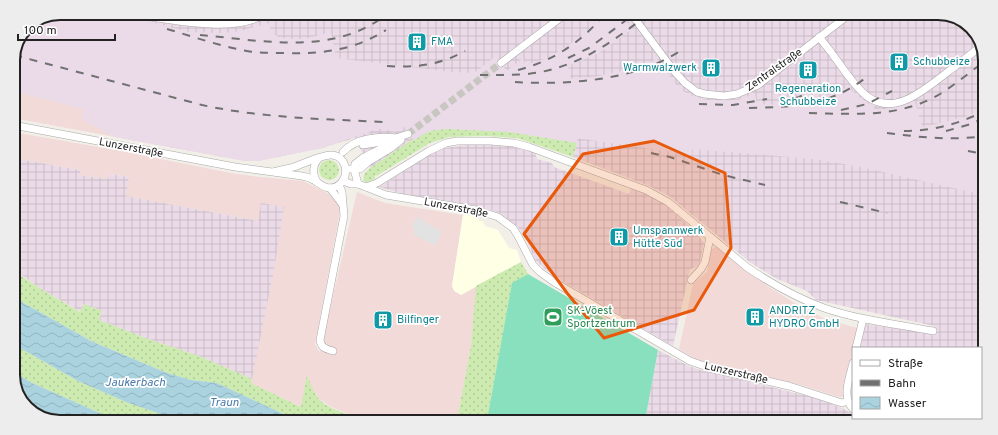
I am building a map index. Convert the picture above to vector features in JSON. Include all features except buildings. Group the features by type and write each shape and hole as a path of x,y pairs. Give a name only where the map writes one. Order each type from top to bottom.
{"street":[{"path":"177,20 230,24 253,20"},
{"path":"501,63 557,20"},
{"name":"Zentralstraße","path":"636,20 674,71 685,83 697,92 731,96 749,90 761,82 842,20"},
{"path":"819,38 861,91 869,98 886,103 908,100 920,93 976,49"},
{"name":"Lunzerstraße","path":"20,126 235,167 302,176 330,188 343,206"},
{"path":"343,152 350,146 371,138 378,137 398,139"},
{"path":"334,155 361,146 398,139"},
{"path":"333,351 323,347 320,340 344,216 343,206 345,178 354,164 398,139"},
{"path":"330,188 391,148 398,139"},
{"path":"366,187 377,183 429,151 446,143 472,141 514,143 529,147 646,190 668,202 748,268 783,289 825,308 863,319 932,331"},
{"name":"Lunzerstraße","path":"273,172 293,167 326,155 334,155 344,162 345,178 349,176 355,184 386,194 476,210 498,217 513,228 523,244 529,259 540,272 554,282 698,364 713,369 796,388 842,403 848,401"},
{"path":"317,182 314,177 314,167 319,158"},
{"path":"345,178 345,187 355,184"},
{"path":"691,280 703,266 710,237"},
{"path":"856,347 863,319"},
{"path":"852,368 847,390 848,401 852,407"}],"highlighted area":[{"path":"654,141 725,173 731,248 694,310 604,338 567,293 524,234 583,154"}],"shaded area":[{"path":"60,20 938,20 954,23 963,28 970,35 976,47 978,57 978,347 859,347 865,324 932,333 934,326 816,300 807,291 777,279 751,263 669,196 647,185 573,157 576,143 509,132 447,129 436,130 414,141 413,139 370,168 355,138 322,148 258,161 245,161 115,137 84,120 82,116 84,109 20,93 20,57 23,44 32,32 44,23"},
{"path":"60,20 143,20 188,32 222,33 241,31 268,23 271,31 278,37 288,39 305,39 331,32 336,58 451,72 474,73 496,56 505,69 508,70 523,58 525,65 548,58 578,39 596,20 626,20 632,29 599,53 568,66 571,79 599,76 631,69 650,63 656,58 679,88 688,94 705,100 738,100 755,94 757,104 788,105 804,103 821,98 848,87 874,108 881,110 915,102 922,127 962,118 978,111 978,194 861,167 813,159 692,149 692,155 577,138 577,143 509,132 447,129 436,130 414,141 404,127 395,132 378,129 322,148 258,161 245,161 115,137 84,120 82,116 84,109 20,93 20,57 23,44 32,32 44,23"},
{"path":"20,93 85,109 84,120 115,137 20,119"},
{"path":"20,133 116,150 231,173 303,181 329,194 340,206 340,212 315,344 320,352 357,192 385,203 463,215 452,286 461,295 476,286 476,296 471,347 458,415 351,415 331,407 319,399 307,376 302,407 250,383 252,379 258,221 125,196 129,177 109,174 108,179 80,175 80,170 20,159"},
{"path":"470,144 510,146 535,152 537,159 552,163 554,167 629,194 631,188 661,201 696,232 704,243 699,266 690,269 673,346 562,281 546,270 535,260 527,241 517,226 500,213 477,206 403,194 379,187 433,153 445,148"},
{"path":"20,159 80,170 80,175 108,179 109,174 129,177 126,196 258,221 261,203 284,207 274,270 252,379 199,356 148,339 99,320 102,311 84,304 81,312 41,289 20,274"},
{"path":"463,215 475,216 480,221 483,221 485,226 498,230 509,248 517,250 521,262 461,295 454,291 452,286"},
{"path":"417,217 442,232 435,246 413,234 415,229 411,227"},
{"path":"716,247 721,250 769,287 803,308 825,319 857,328 843,397 801,385 710,364 695,359 679,349 693,284 707,272 710,251"},
{"path":"658,350 687,365 701,370 816,398 852,413 852,415 646,415"}],"green space":[{"path":"447,129 509,132 577,143 573,157 517,138 486,136 449,137 430,143 375,176 375,179 368,182 363,181 364,174 370,168 413,139 414,141 429,132"},
{"path":"329,160 336,163 339,170 336,177 329,180 322,177 319,170 322,163"},
{"path":"521,262 528,274 512,284 488,415 458,415 471,346 476,286"},
{"name":"SK-Vöest Sportzentrum","path":"528,274 658,350 646,415 488,415 512,283"},
{"path":"20,275 80,312 84,304 102,311 99,320 148,339 199,356 252,379 251,383 301,407 307,375 315,393 322,402 333,409 350,415 285,415 217,383 191,380 167,373 91,341 20,301"},
{"path":"20,348 78,381 126,402 163,415 104,415 30,382 20,376"}],"water":[{"name":"Jaukerbach","path":"20,301 91,341 167,373 191,380 217,383 285,415 163,415 126,402 78,381 20,348"},
{"path":"20,376 30,382 104,415 60,415 44,412 35,407 28,400 22,388"}],"tunnel":[{"path":"408,134 501,63"}],"railway":[{"path":"200,35 269,42 315,41 337,38 359,31 379,20"},
{"path":"518,70 543,62 565,50 600,20"},
{"path":"568,58 589,48 626,20"},
{"path":"480,75 527,74 561,67 591,54 640,20"},
{"path":"167,29 237,49 265,53 310,53 336,50 361,43 386,30"},
{"path":"387,66 417,66 446,60 465,51"},
{"path":"515,82 557,83 600,79 622,75 662,61 680,51"},
{"path":"20,57 202,105 247,113 385,122"},
{"path":"809,113 860,114 893,111 909,107 925,102 940,94 978,66"},
{"path":"749,108 795,106 824,100 851,88 864,79"},
{"path":"779,103 799,97 813,90"},
{"path":"841,110 867,104 892,91"},
{"path":"699,104 733,105 767,99"},
{"path":"904,131 925,130 946,126 978,114"},
{"path":"946,131 978,121"},
{"path":"887,133 947,138 978,136"},
{"path":"968,151 978,153"},
{"path":"651,153 670,157 723,175 765,185"},
{"path":"840,202 887,213"}],"place":[{"name":"FMA","path":"417,42"},
{"name":"Schubbeize","path":"899,62"},
{"name":"Warmwalzwerk","path":"711,68"},
{"name":"Regeneration Schubbeize","path":"808,70"},
{"name":"Umspannwerk Hütte Süd","path":"619,237"},
{"name":"SK-Vöest Sportzentrum","path":"553,317"},
{"name":"ANDRITZ HYDRO GmbH","path":"755,317"},
{"name":"Bilfinger","path":"383,320"}],"water label":[{"name":"Traun","path":"224,403"}]}
